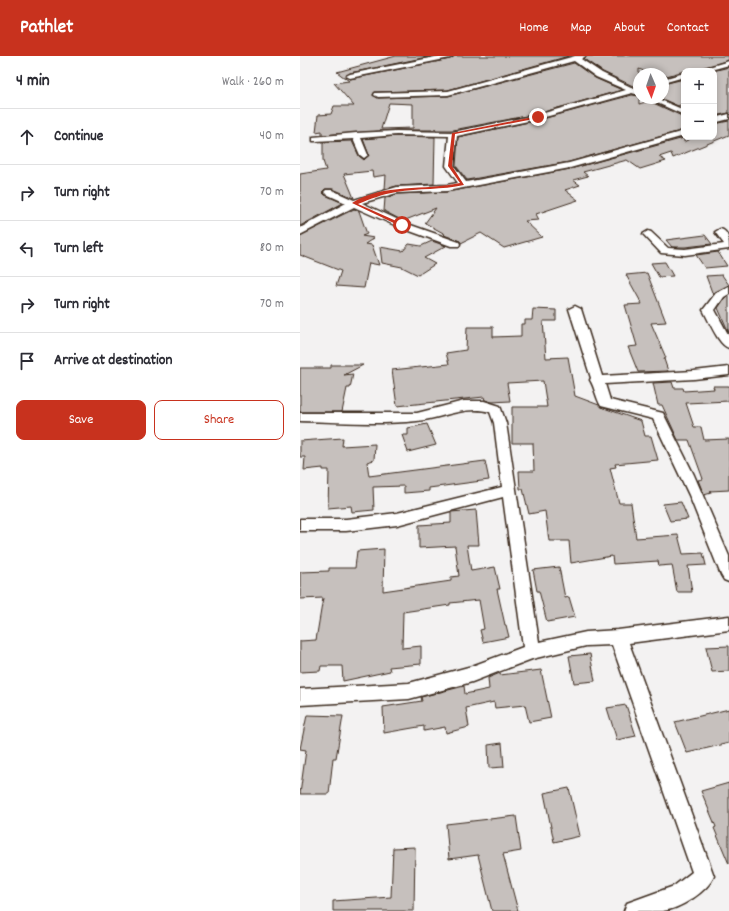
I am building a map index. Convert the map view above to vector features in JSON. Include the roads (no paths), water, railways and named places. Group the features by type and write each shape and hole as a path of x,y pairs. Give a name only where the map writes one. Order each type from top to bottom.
{"street":[{"path":"350,76 450,56"},
{"path":"378,95 448,93 583,56"},
{"path":"575,58 599,75 633,89"},
{"path":"710,68 729,63"},
{"path":"669,79 681,76"},
{"path":"316,139 396,133 453,134 538,117 633,92"},
{"path":"664,104 681,112"},
{"path":"717,120 729,116"},
{"path":"453,134 450,166 463,184"},
{"path":"300,232 354,203 380,194 397,190 447,188 570,165 681,134"},
{"path":"356,136 364,155"},
{"path":"329,192 402,225 455,244"},
{"path":"648,234 665,251 685,252 729,245 720,232"},
{"path":"729,288 720,295 709,310 722,336 729,344"},
{"path":"575,309 604,404 658,416 682,462 710,526 729,575"},
{"path":"596,380 694,376 729,371"},
{"path":"300,417 364,419 420,417 462,406 483,404 495,409 500,423 532,651"},
{"path":"300,525 346,525 396,519 510,490"},
{"path":"300,697 409,691 472,674 532,651 586,638 618,637 729,623"},
{"path":"618,637 704,876 681,894 635,911"}]}
